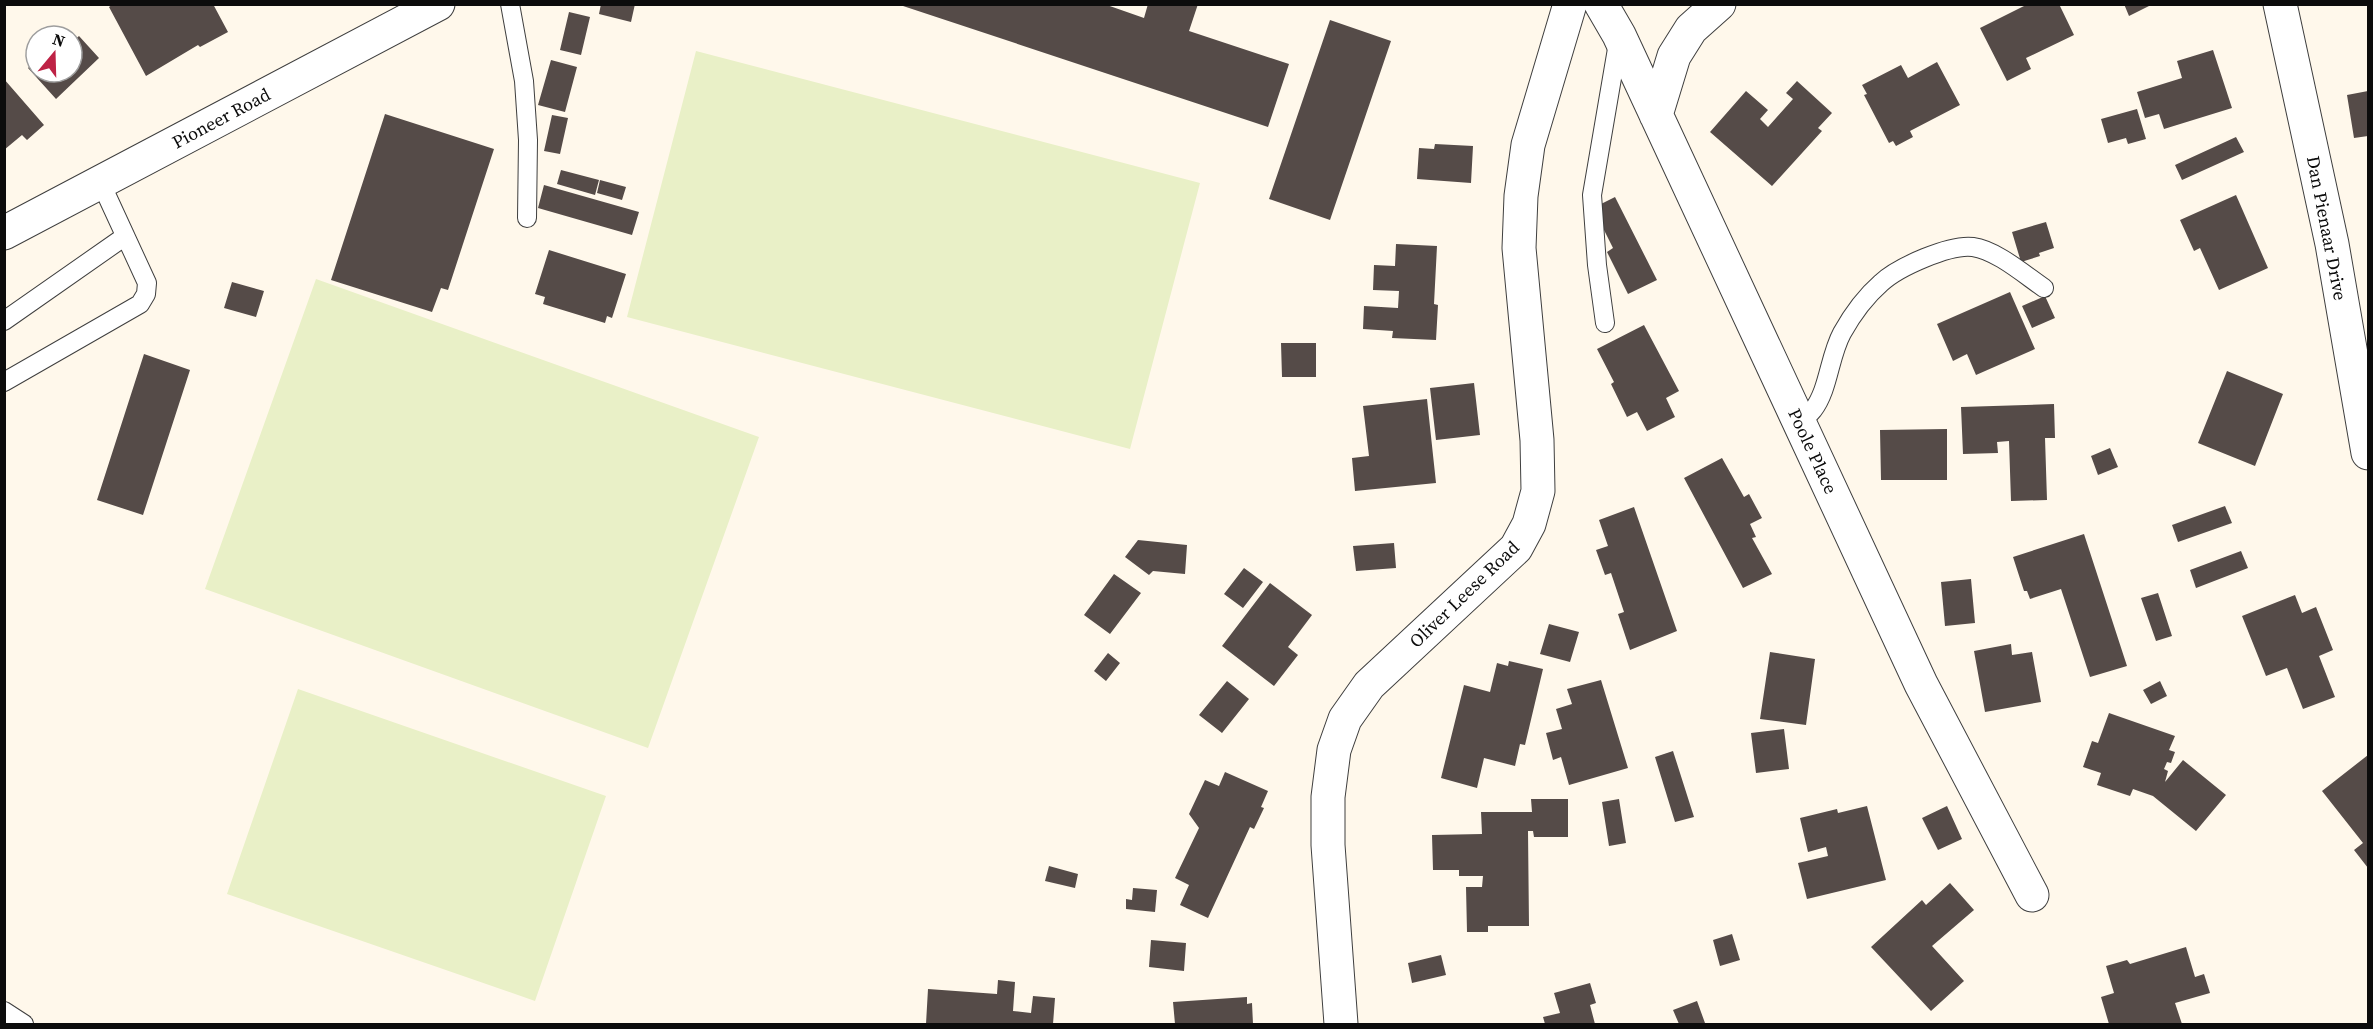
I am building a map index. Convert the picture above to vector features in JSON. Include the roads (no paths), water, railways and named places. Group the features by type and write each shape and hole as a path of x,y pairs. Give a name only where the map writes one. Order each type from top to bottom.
{"street":[{"name":"Pioneer Road","path":"4,233 438,4"},
{"name":"Oliver Leese Road","path":"1341,1024 1328,846 1328,797 1334,750 1345,719 1369,685 1516,548 1529,524 1538,491 1537,440 1518,248 1521,196 1528,144 1570,4"},
{"name":"Poole Place","path":"1601,4 1619,35 1921,684 2032,895"},
{"path":"1656,115 1674,56 1691,29 1719,4"},
{"name":"Dan Pienaar Drive","path":"2280,4 2332,244 2368,453"}],"lane":[{"path":"510,4 524,81 528,140 526,218"},
{"path":"1605,323 1597,265 1592,195 1619,35"},
{"path":"6,376 140,304 146,294 147,283 100,181"},
{"path":"4,321 124,237"},
{"path":"1799,423 1813,409 1821,394 1841,335 1860,305 1882,281 1929,256 1954,247 1975,247 1995,255 2044,288"},
{"path":"4,1011 24,1024"}]}
